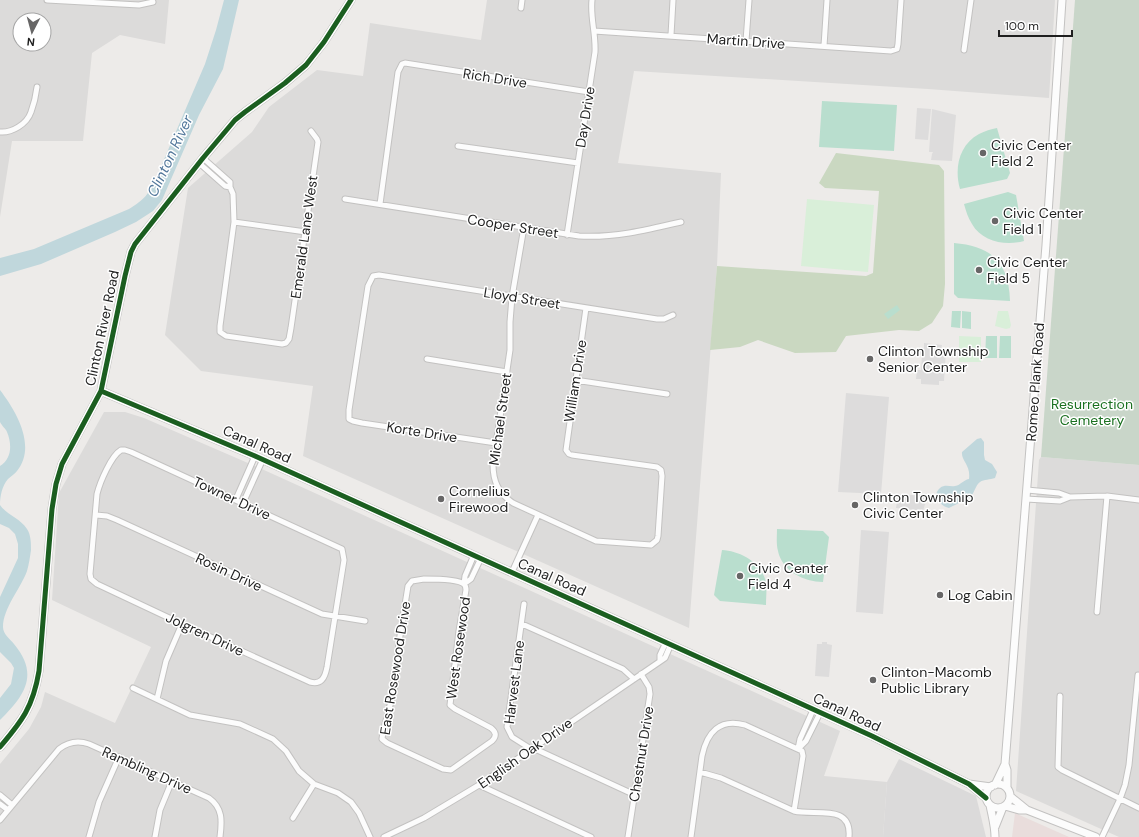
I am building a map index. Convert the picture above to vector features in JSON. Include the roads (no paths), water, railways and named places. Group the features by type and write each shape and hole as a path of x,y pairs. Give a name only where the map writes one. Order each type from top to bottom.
{"street":[{"path":"47,0 139,5 152,2"},
{"name":"Clinton River Road","path":"0,747 26,714 32,701 37,682 52,509 57,478 66,456 102,391 131,252 137,241 201,160 236,120 306,65 324,42 351,0"},
{"path":"521,8 522,0"},
{"name":"Day Drive","path":"567,235 595,52 592,0"},
{"path":"671,35 673,0"},
{"path":"746,41 748,0"},
{"path":"824,46 827,0"},
{"name":"Martin Drive","path":"594,31 891,51 897,49 898,44 901,0"},
{"path":"964,50 971,0"},
{"name":"Romeo Plank Road","path":"1007,788 1006,764 1046,245 1062,0"},
{"name":"Rich Drive","path":"380,204 398,72 402,64 405,63 589,92"},
{"path":"0,132 11,131 28,118 32,111 37,87"},
{"name":"Emerald Lane West","path":"234,222 220,332 226,336 282,344 286,343 289,339 291,328 318,142 311,132"},
{"path":"458,146 578,163"},
{"path":"201,160 225,186 230,187 233,194 234,222 306,232"},
{"name":"Cooper Street","path":"345,199 567,235 595,237 639,232 681,222"},
{"name":"Michael Street","path":"524,227 512,297 510,350 496,443 493,473 494,479 499,490 513,503 596,541 647,546 654,544"},
{"name":"Lloyd Street","path":"349,419 349,410 368,286 372,277 379,274 512,297 657,319 673,315"},
{"name":"William Drive","path":"586,308 565,448 567,453 572,455 657,467 661,470 662,476 658,536 654,544"},
{"path":"427,360 506,372"},
{"path":"575,380 667,394"},
{"name":"Canal Road","path":"102,391 263,459 895,747 969,784 988,801"},
{"name":"Korte Drive","path":"349,419 362,423 496,443"},
{"name":"Towner Drive","path":"96,515 97,494 101,482 115,455 122,450 128,450 342,549 344,560 335,616"},
{"path":"236,499 255,456"},
{"path":"243,503 263,459"},
{"path":"1027,490 1059,493 1070,497"},
{"path":"1097,612 1107,496"},
{"path":"1026,499 1060,500 1070,497 1107,496 1139,500"},
{"path":"512,572 538,514"},
{"name":"Jolgren Drive","path":"96,515 90,574 91,579 97,584 310,682 320,682 327,670 335,616"},
{"name":"Rosin Drive","path":"96,515 111,517 322,614 365,621"},
{"name":"West Rosewood","path":"446,770 454,768 496,737 495,731 491,728 454,709 450,705 459,631 466,590 464,584 471,579 478,556"},
{"name":"East Rosewood Drive","path":"446,770 384,742 382,739 382,732 395,686 399,642 409,584 415,580 424,579 452,581 464,584"},
{"name":"Harvest Lane","path":"524,604 507,727 509,734 532,748 634,795"},
{"path":"157,699 166,661 182,624"},
{"path":"522,624 623,669 634,678"},
{"name":"English Oak Drive","path":"384,837 424,818 480,785 665,658 669,643"},
{"name":"Chestnut Drive","path":"628,837 650,694 648,684 642,674"},
{"path":"1102,837 1125,785 1129,765 1138,675"},
{"path":"133,688 190,715 233,722 262,733 272,739 282,747 299,770 314,784 332,790 351,802 359,813 370,837"},
{"path":"1060,696 1058,767 1139,808"},
{"path":"798,749 806,741 817,711"},
{"path":"691,837 705,743 713,732 723,725 733,723 745,725 802,751 803,756 794,810"},
{"name":"Rambling Drive","path":"12,805 59,749 72,743 86,743 208,797 215,803 222,820 220,837"},
{"path":"89,837 99,802 119,757"},
{"name":"Romeo Plank Road","path":"993,786 1006,764"},
{"path":"700,772 721,778 794,810 804,813 838,814 844,818 848,824 849,837"},
{"path":"155,837 160,808 172,781"},
{"path":"293,818 314,784"},
{"name":"Canal Road","path":"969,784 993,786"},
{"path":"480,785 591,837"},
{"path":"995,827 992,821 988,801 988,790 993,786 1004,785 1011,797 1027,810 1096,837"},
{"path":"0,795 12,805 0,820"},
{"path":"995,837 995,827 1004,807 1008,804 1011,797"},
{"path":"988,801 996,808 1004,807 1027,810"},
{"path":"0,804 8,810"}],"water":[{"name":"Clinton River","path":"224,0 239,0 223,69 199,115 162,200 153,211 136,222 115,232 41,264 0,276 0,258 34,249 129,209 146,196 156,178 205,64"},
{"path":"0,390 18,418 25,440 25,451 23,461 17,471 4,485 0,505 0,466 9,455 10,441 7,432 0,422"},
{"path":"981,438 984,442 985,460 992,464 997,472 995,478 980,482 970,497 949,508 946,507 938,500 936,494 937,491 942,487 957,485 969,479 969,470 963,458 962,452 977,439"},
{"path":"0,505 21,522 27,529 30,536 31,550 27,571 9,605 3,627 5,634 22,655 26,666 26,685 22,694 0,720 0,698 11,684 14,668 0,652 0,597 18,558 18,544 15,534 9,528 0,524"}],"place":[{"name":"Civic Center Field 2","path":"983,153"},
{"name":"Civic Center Field 1","path":"995,221"},
{"name":"Civic Center Field 5","path":"979,270"},
{"name":"Clinton Township Senior Center","path":"870,359"},
{"name":"Cornelius Firewood","path":"441,499"},
{"name":"Clinton Township Civic Center","path":"855,505"},
{"name":"Civic Center Field 4","path":"740,576"},
{"name":"Log Cabin","path":"940,595"},
{"name":"Clinton-Macomb Public Library","path":"873,680"}],"park label":[{"name":"Resurrection Cemetery","path":"1092,412"}]}
